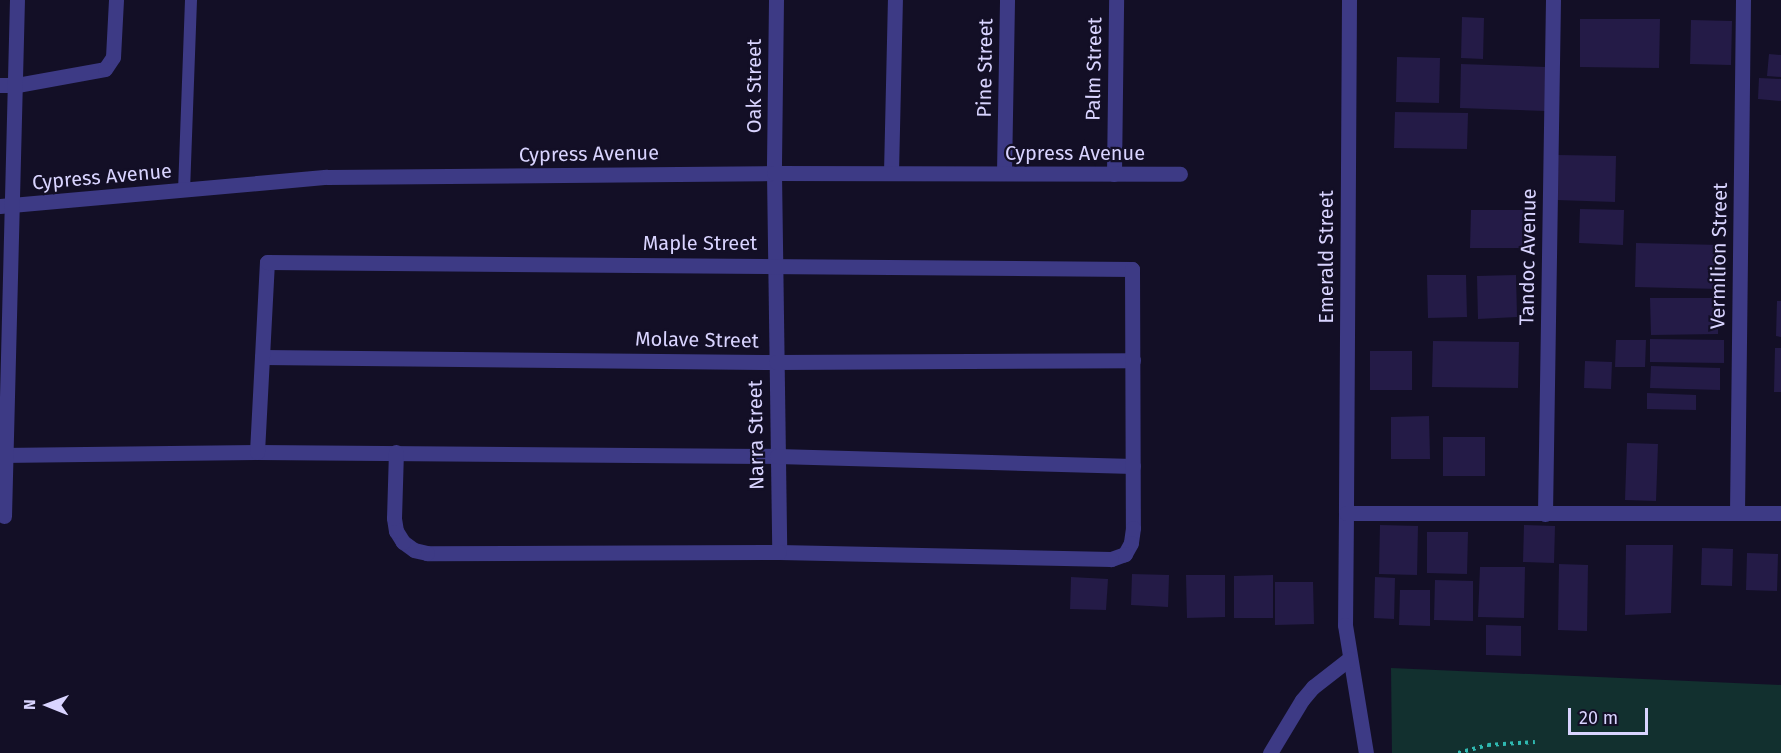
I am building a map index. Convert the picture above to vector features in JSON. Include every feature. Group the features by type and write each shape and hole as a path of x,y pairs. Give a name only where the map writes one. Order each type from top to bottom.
{"street":[{"path":"4,516 6,206 17,85 17,0"},
{"path":"0,85 17,85 105,69 113,57 116,0"},
{"name":"Oak Street","path":"774,173 776,0"},
{"path":"891,173 895,0"},
{"name":"Pine Street","path":"1004,173 1006,0"},
{"name":"Palm Street","path":"1114,174 1116,0"},
{"name":"Emerald Street","path":"1348,0 1346,625 1349,659 1366,753"},
{"name":"Tandoc Avenue","path":"1545,514 1553,0"},
{"name":"Vermilion Street","path":"1737,513 1743,0"},
{"name":"Cypress Avenue","path":"6,206 327,177 774,173 1179,174"},
{"name":"Narra Street","path":"774,173 778,552"},
{"name":"Maple Street","path":"262,357 267,262 1132,269 1133,360"},
{"path":"257,452 262,357"},
{"name":"Molave Street","path":"262,357 776,362 1133,360"},
{"path":"396,452 395,525 403,542 414,550 427,553 778,552 1111,559 1125,554 1131,543 1133,360"},
{"path":"3,455 396,452 777,456 1133,466"},
{"path":"1346,513 1781,513"},
{"path":"1270,753 1302,700 1313,687 1349,659"}],"lane":[{"path":"184,191 191,0"}],"path":[{"path":"1458,753 1488,745 1535,742"}],"green space":[{"path":"1391,668 1781,685 1781,753 1392,753"}],"building":[{"path":"1462,17 1484,18 1483,59 1461,58"},
{"path":"1580,19 1660,19 1659,68 1580,67"},
{"path":"1691,20 1732,21 1731,65 1690,64"},
{"path":"1769,54 1781,55 1781,77 1767,76"},
{"path":"1397,57 1440,58 1439,103 1396,102"},
{"path":"1461,64 1546,67 1545,111 1460,108"},
{"path":"1759,78 1781,79 1781,101 1758,99"},
{"path":"1395,112 1468,113 1467,149 1394,148"},
{"path":"1558,155 1616,156 1615,202 1557,200"},
{"path":"1580,209 1624,210 1623,245 1579,243"},
{"path":"1471,210 1523,210 1522,248 1470,248"},
{"path":"1636,243 1721,245 1720,289 1635,287"},
{"path":"1427,275 1466,275 1467,317 1428,318"},
{"path":"1516,275 1517,317 1478,319 1477,276"},
{"path":"1650,298 1718,298 1718,334 1651,335"},
{"path":"1777,301 1781,301 1781,337 1776,336"},
{"path":"1650,339 1724,340 1724,363 1650,362"},
{"path":"1616,340 1646,340 1645,367 1615,367"},
{"path":"1433,341 1519,342 1518,388 1432,387"},
{"path":"1775,348 1781,348 1781,392 1774,392"},
{"path":"1370,351 1412,351 1412,390 1370,390"},
{"path":"1585,361 1612,362 1611,389 1584,388"},
{"path":"1651,366 1720,368 1720,390 1650,388"},
{"path":"1647,393 1696,395 1696,410 1647,409"},
{"path":"1429,416 1430,459 1391,459 1391,417"},
{"path":"1443,437 1485,437 1485,476 1443,476"},
{"path":"1627,443 1658,444 1656,501 1625,500"},
{"path":"1380,525 1418,526 1417,575 1379,574"},
{"path":"1524,525 1555,526 1554,563 1523,562"},
{"path":"1427,532 1468,532 1467,574 1427,573"},
{"path":"1626,545 1673,545 1671,613 1625,615"},
{"path":"1702,548 1733,549 1732,586 1701,585"},
{"path":"1747,553 1778,554 1777,591 1746,590"},
{"path":"1559,564 1588,565 1587,631 1558,630"},
{"path":"1480,567 1525,567 1524,618 1478,617"},
{"path":"1132,574 1169,575 1168,607 1131,605"},
{"path":"1186,575 1225,575 1225,617 1187,618"},
{"path":"1273,575 1273,618 1234,618 1234,576"},
{"path":"1071,577 1108,579 1106,610 1070,609"},
{"path":"1375,577 1395,578 1394,619 1374,618"},
{"path":"1435,580 1473,581 1473,621 1434,620"},
{"path":"1275,582 1313,582 1314,624 1275,625"},
{"path":"1400,590 1430,590 1430,626 1399,625"},
{"path":"1486,625 1521,626 1521,656 1486,655"}]}
